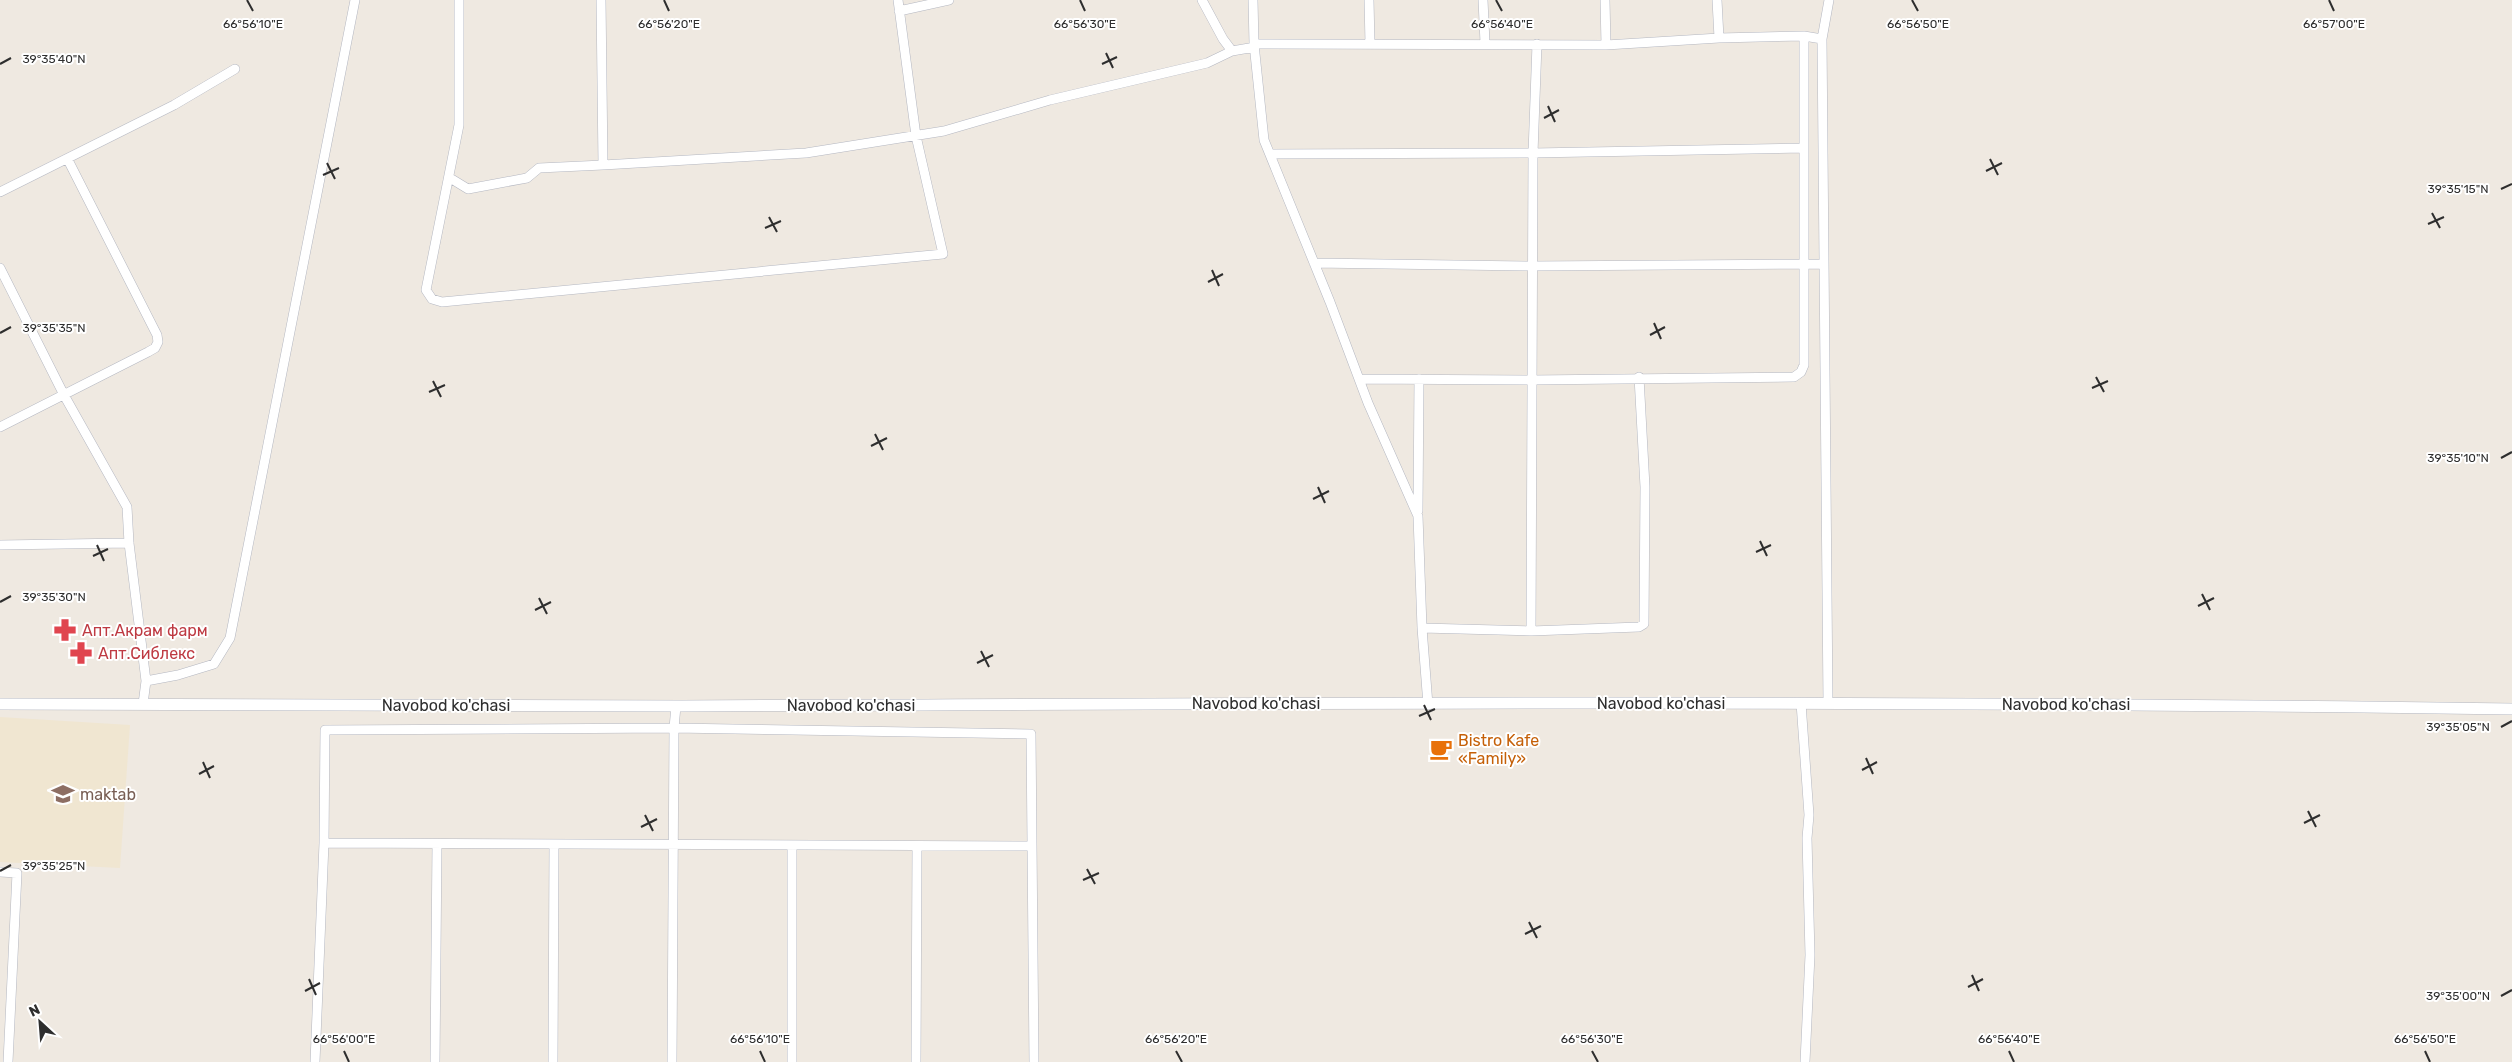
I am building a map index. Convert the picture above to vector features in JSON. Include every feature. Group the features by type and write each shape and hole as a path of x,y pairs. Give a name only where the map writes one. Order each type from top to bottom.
{"street":[{"path":"146,681 214,664 230,638 355,0"},
{"path":"459,0 459,125 450,178 426,290 432,299 442,302 943,254 916,136 898,0"},
{"path":"601,0 603,165"},
{"path":"899,11 949,0"},
{"path":"1202,0 1223,39 1232,51"},
{"path":"1253,0 1254,45 1264,140 1368,403 1418,516"},
{"path":"1369,0 1370,44"},
{"path":"1483,0 1484,43"},
{"path":"1605,0 1606,45"},
{"path":"1717,0 1719,38"},
{"path":"1828,703 1822,38 1829,0"},
{"path":"450,178 468,189 527,178 539,168 806,153 916,136 944,131 1050,100 1207,63 1232,51 1254,45 1484,43 1606,45 1719,38 1804,36 1822,38"},
{"path":"1360,379 1532,380 1639,377 1794,377 1801,372 1804,365 1804,36"},
{"path":"1531,631 1533,153 1537,44"},
{"path":"0,192 68,160 174,105 235,69"},
{"path":"1271,154 1533,153 1803,148"},
{"path":"0,427 148,352 155,348 158,342 68,160"},
{"path":"1314,263 1532,266 1803,262 1824,264"},
{"path":"0,268 64,395 127,507 129,543 146,681 143,704"},
{"path":"1422,628 1531,631 1639,627 1644,624 1645,488 1639,377"},
{"path":"1419,379 1418,516 1422,628 1428,705"},
{"path":"0,545 129,543"},
{"name":"Navobod ko'chasi","path":"0,704 676,706 1107,702 1428,705 2094,703 2512,709"},
{"path":"1801,703 1810,815 1807,838 1810,955 1805,1062"},
{"path":"672,1062 674,728 676,706"},
{"path":"315,1062 324,843 325,730 674,728 1031,734 1030,846 1034,1062"},
{"path":"324,843 1030,846"},
{"path":"435,1062 437,844"},
{"path":"554,844 554,1062"},
{"path":"792,845 792,1062"},
{"path":"916,1062 917,846"},
{"path":"0,872 17,873 8,1062"}],"shaded area":[{"name":"maktab","path":"0,717 130,725 120,868 0,862"}],"place":[{"name":"Апт.Акрам фарм","path":"65,630"},
{"name":"Апт.Сиблекс","path":"81,653"},
{"name":"Bistro Kafe «Family»","path":"1441,749"},
{"name":"maktab","path":"63,794"}]}
